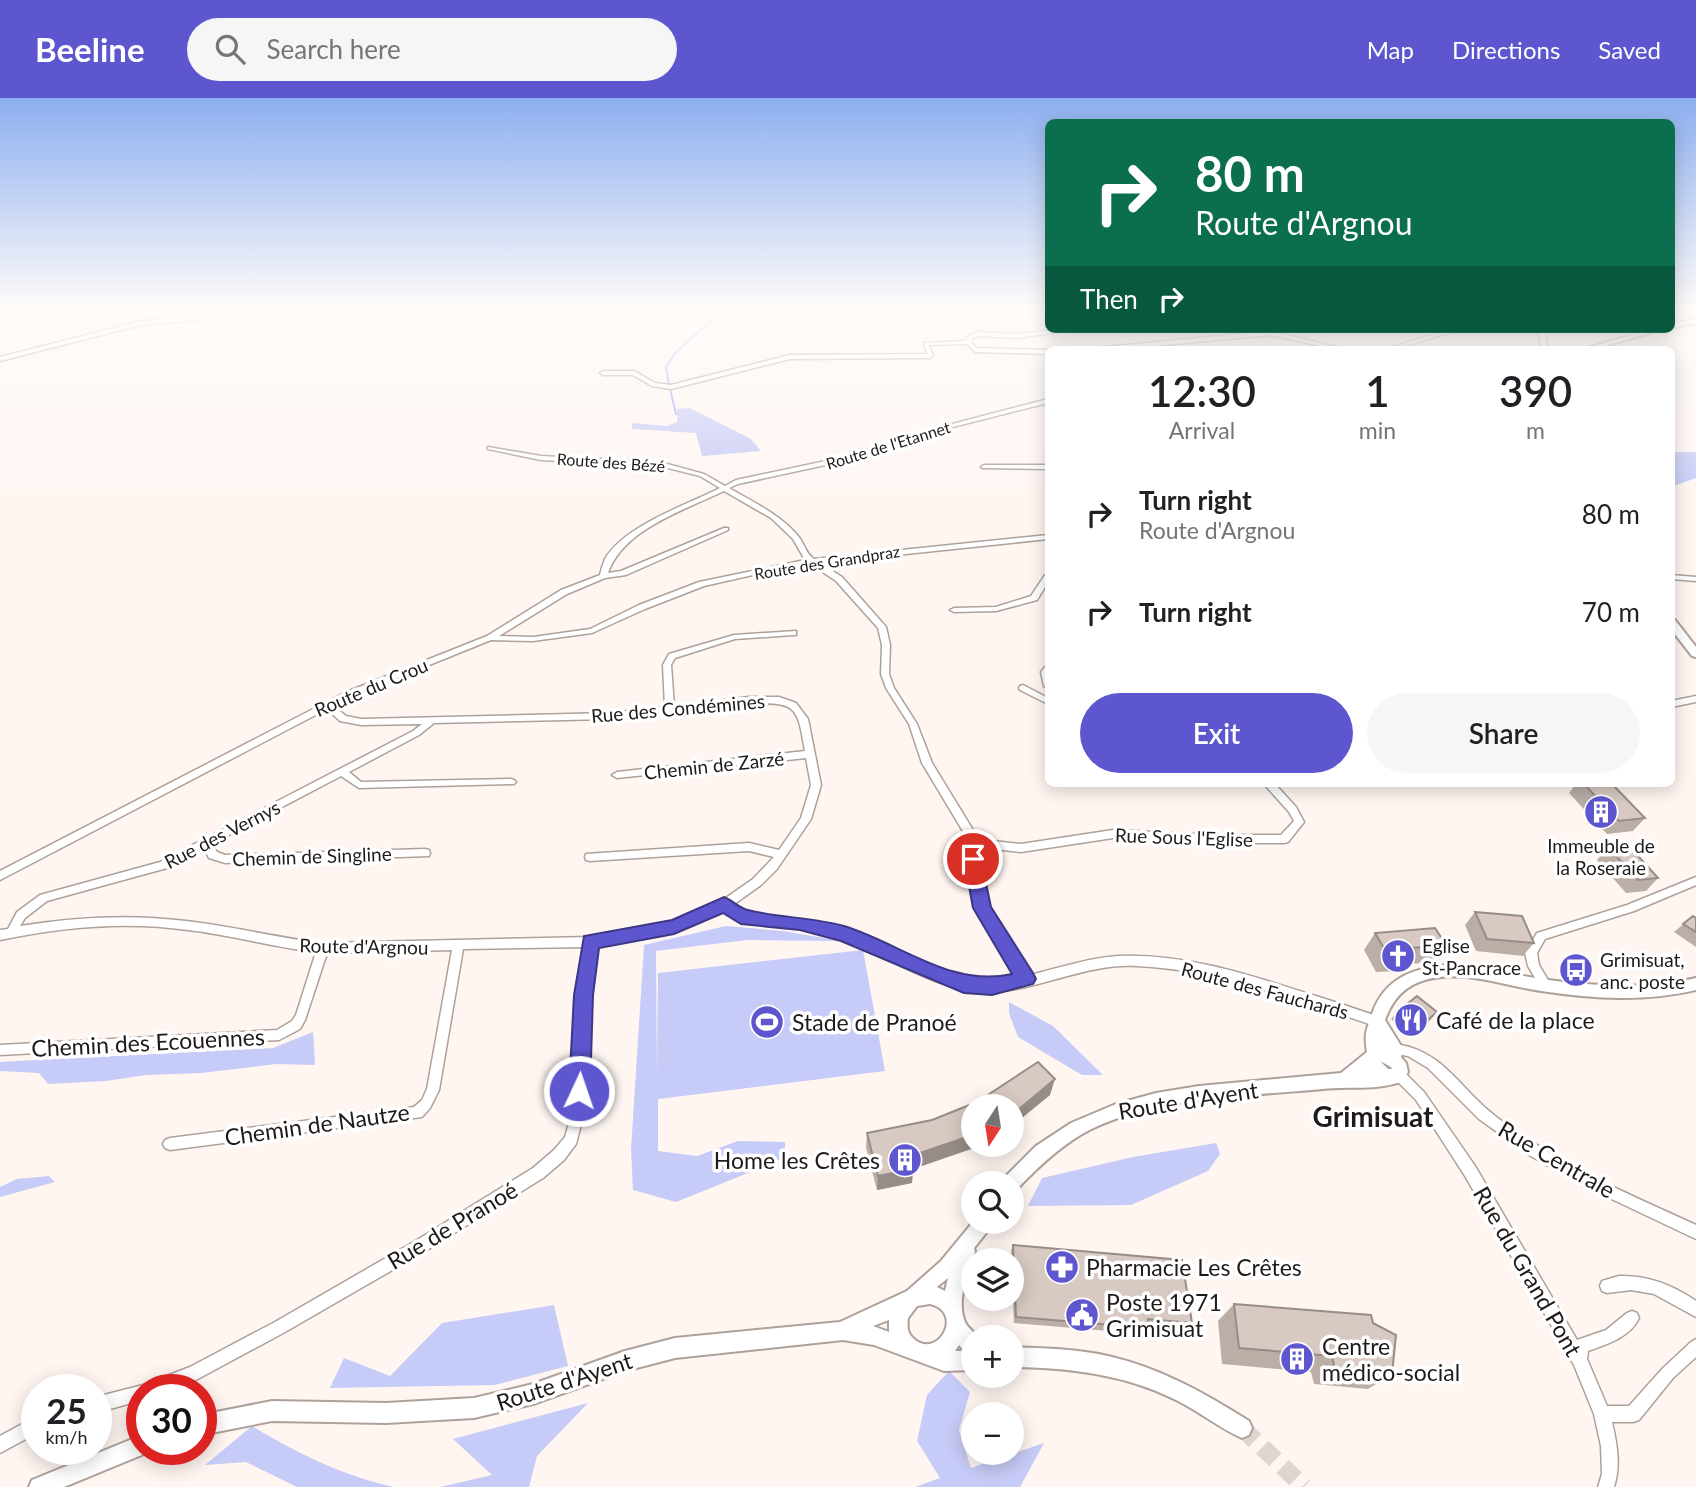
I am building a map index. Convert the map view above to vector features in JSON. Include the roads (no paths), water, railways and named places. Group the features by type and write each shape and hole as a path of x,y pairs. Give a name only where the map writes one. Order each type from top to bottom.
{"street":[{"path":"635,374 654,385 671,387 723,374"},
{"name":"Route de l'Etannet","path":"728,488 745,478 851,458 934,430 1045,402"},
{"name":"Route des Bézé","path":"490,448 541,457 660,464 702,475 774,517 796,538 801,550 839,579 868,608 882,627 886,645 885,674 890,688 913,724 927,763 958,811 972,843 974,872 982,908 1026,979"},
{"path":"984,467 1045,467"},
{"path":"603,576 608,559 627,541 666,516 728,488"},
{"name":"Route du Crou","path":"0,876 368,685 491,638 564,592 603,576 622,573 726,529"},
{"name":"Route des Grandpraz","path":"491,638 533,639 592,631 642,607 702,584 813,561 1045,537"},
{"path":"1675,577 1696,579"},
{"path":"954,611 996,610 1034,598 1045,582"},
{"path":"1675,627 1696,654"},
{"path":"670,710 667,665 672,656 734,637 793,633"},
{"path":"1023,688 1045,699"},
{"name":"Rue des Condémines","path":"327,705 343,719 354,722 610,716 761,699 785,701 802,713 816,785 812,799 806,819 782,855 757,882 724,905"},
{"path":"1675,703 1696,699"},
{"name":"Rue des Vernys","path":"5,934 21,915 44,898 149,869 207,843 416,733 431,721"},
{"name":"Chemin de Zarzé","path":"617,775 810,754"},
{"path":"342,772 359,785 511,782"},
{"name":"Rue Sous l'Eglise","path":"972,843 1021,848 1113,834 1284,839 1299,822 1293,810 1272,787"},
{"name":"Chemin de Singline","path":"207,843 213,855 225,859 425,853"},
{"path":"590,857 749,847 782,855"},
{"path":"1545,985 1534,966 1531,953 1541,936 1630,908 1696,881"},
{"name":"Route d'Argnou","path":"5,934 107,923 160,922 227,932 278,944 323,948 591,942 674,927 724,905"},
{"name":"Route des Fauchards","path":"724,905 741,916 800,923 844,934 964,985 992,987 1112,962 1158,963 1247,982 1378,1022"},
{"name":"Rue de Pranoé","path":"191,1374 422,1245 538,1173 559,1154 570,1140 578,1113 584,995 591,942"},
{"name":"Chemin de Nautze","path":"170,1144 417,1113 426,1104 433,1090 458,946"},
{"name":"Chemin des Ecouennes","path":"0,1051 279,1035 296,1025 301,1016 323,948"},
{"path":"1378,1022 1400,1068 1392,1076 1375,1070 1372,1032 1378,1022 1381,1005 1394,990 1423,975 1463,972 1545,985 1647,990 1696,984"},
{"name":"Rue Centrale","path":"1394,1054 1412,1053 1430,1063 1482,1113 1521,1144 1570,1172 1696,1232"},
{"path":"1347,1079 1373,1057 1394,1054"},
{"name":"Route d'Ayent","path":"1023,1171 1034,1158 1069,1131 1121,1108 1179,1097 1347,1079 1377,1080 1392,1076"},
{"name":"Rue du Grand Pont","path":"1392,1076 1420,1096 1470,1171 1580,1360 1602,1414 1609,1446 1610,1474 1606,1487"},
{"name":"Route d'Ayent","path":"843,1331 909,1300 975,1234"},
{"name":"Route d'Ayent","path":"954,1318 955,1285 968,1244"},
{"path":"1606,1286 1623,1281 1667,1289 1696,1310"},
{"path":"954,1318 953,1338 946,1348 921,1353 903,1338 899,1325 909,1300 925,1293 937,1296 954,1318 961,1328"},
{"path":"1580,1360 1580,1346 1610,1336 1632,1318"},
{"name":"Route d'Ayent","path":"217,1422 272,1410 386,1413 474,1408 533,1394 625,1361 674,1348 843,1331 874,1336 944,1361 961,1360"},
{"path":"1602,1414 1633,1414 1668,1373 1696,1347"},
{"path":"1024,1358 1081,1360 1133,1370 1182,1390 1242,1428"},
{"path":"0,1445 21,1433"},
{"path":"39,1487 126,1452"}],"waterway":[{"path":"667,374 669,385"},
{"path":"670,389 676,414"}],"tunnel":[{"path":"1242,1428 1304,1487"}],"place":[{"name":"Immeuble de la Roseraie","path":"1601,812"},
{"name":"Eglise St-Pancrace","path":"1398,956"},
{"name":"Grimisuat, anc. poste","path":"1576,970"},
{"name":"Café de la place","path":"1411,1020"},
{"name":"Stade de Pranoé","path":"767,1022"},
{"name":"Home les Crêtes","path":"905,1160"},
{"name":"Pharmacie Les Crêtes","path":"1062,1267"},
{"name":"Poste 1971 Grimisuat","path":"1082,1315"},
{"name":"Centre médico-social","path":"1297,1359"}],"district":[{"name":"Grimisuat","path":"1373,1116"}]}
